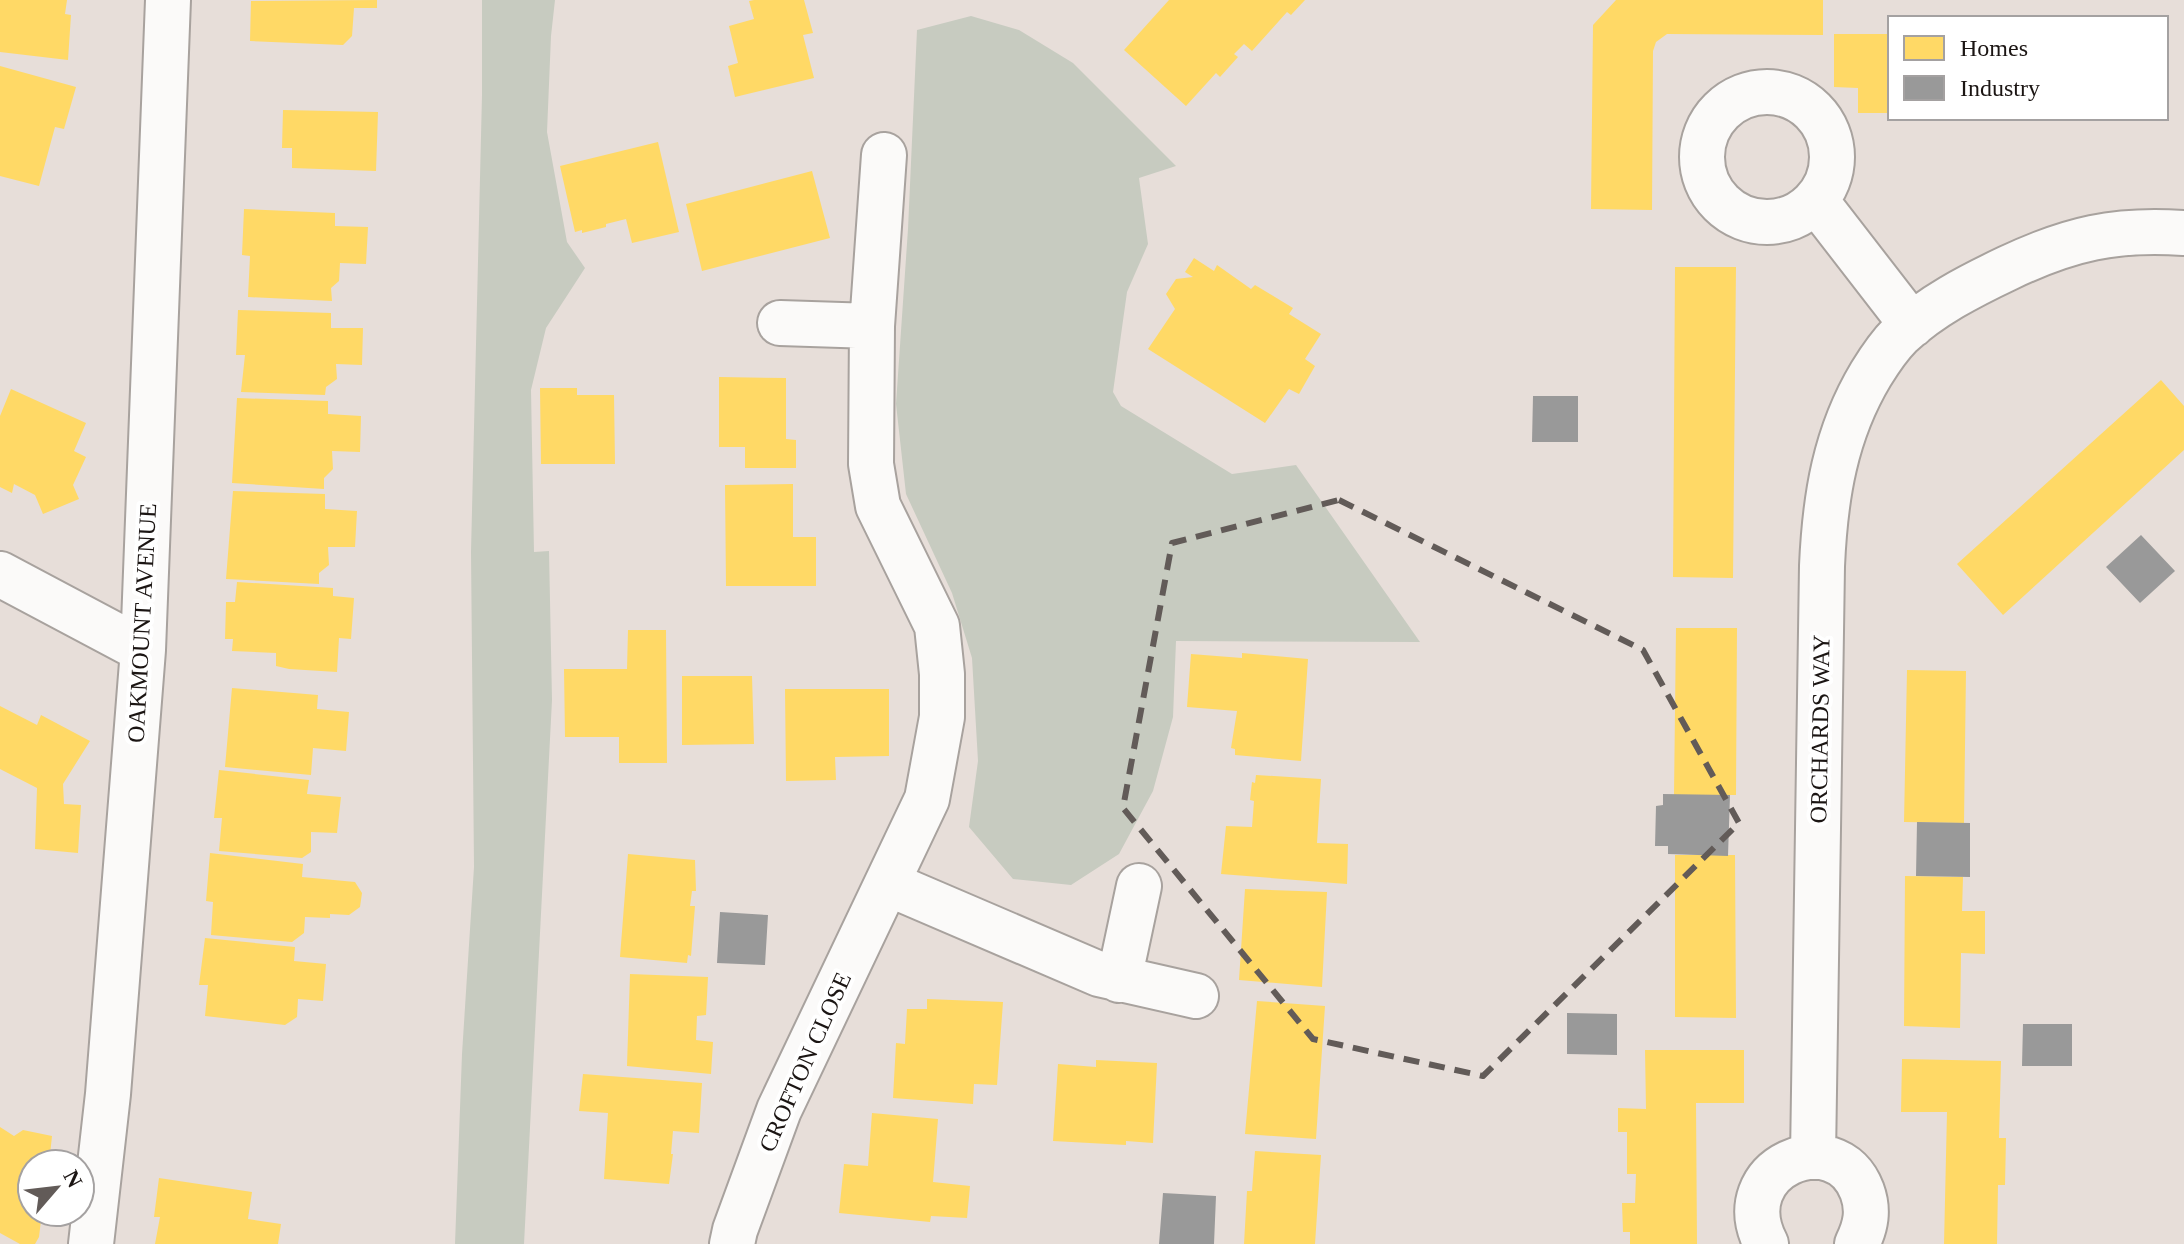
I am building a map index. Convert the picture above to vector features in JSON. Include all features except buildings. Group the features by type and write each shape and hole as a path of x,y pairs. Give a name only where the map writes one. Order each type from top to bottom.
{"street":[{"name":"OAKMOUNT AVENUE","path":"91,1244 109,1078 143,650 168,0"},
{"name":"CROFTON CLOSE","path":"732,1244 779,1110 927,799 942,717 937,626 878,506 871,464 872,326 884,155"},
{"path":"1816,201 1912,325"},
{"name":"ORCHARDS WAY","path":"1813,1157 1824,518 1831,471 1844,429 1859,394 1898,337 1957,293 2035,255 2070,242 2109,233 2152,230 2184,233"},
{"path":"780,323 872,326"},
{"path":"0,574 143,650"},
{"path":"889,884 1099,974 1196,996"},
{"path":"1119,980 1139,886"},
{"path":"1766,1244 1756,1215 1762,1188 1779,1168 1789,1162 1813,1157 1841,1166 1852,1174 1861,1187 1867,1218 1857,1244"}],"highlighted area":[{"path":"1339,500 1643,650 1739,823 1483,1076 1313,1039 1123,808 1172,543"}],"shaded area":[{"path":"482,0 555,0 547,132 567,242 585,268 546,328 531,390 534,552 549,551 552,700 524,1244 455,1244 462,1054 474,867 471,552"},
{"path":"971,16 1019,30 1073,63 1176,166 1139,178 1148,244 1127,292 1113,392 1121,406 1232,474 1296,465 1420,642 1176,641 1173,717 1153,791 1119,854 1071,885 1013,879 969,827 978,761 972,658 952,593 906,494 896,404 917,30"}]}
